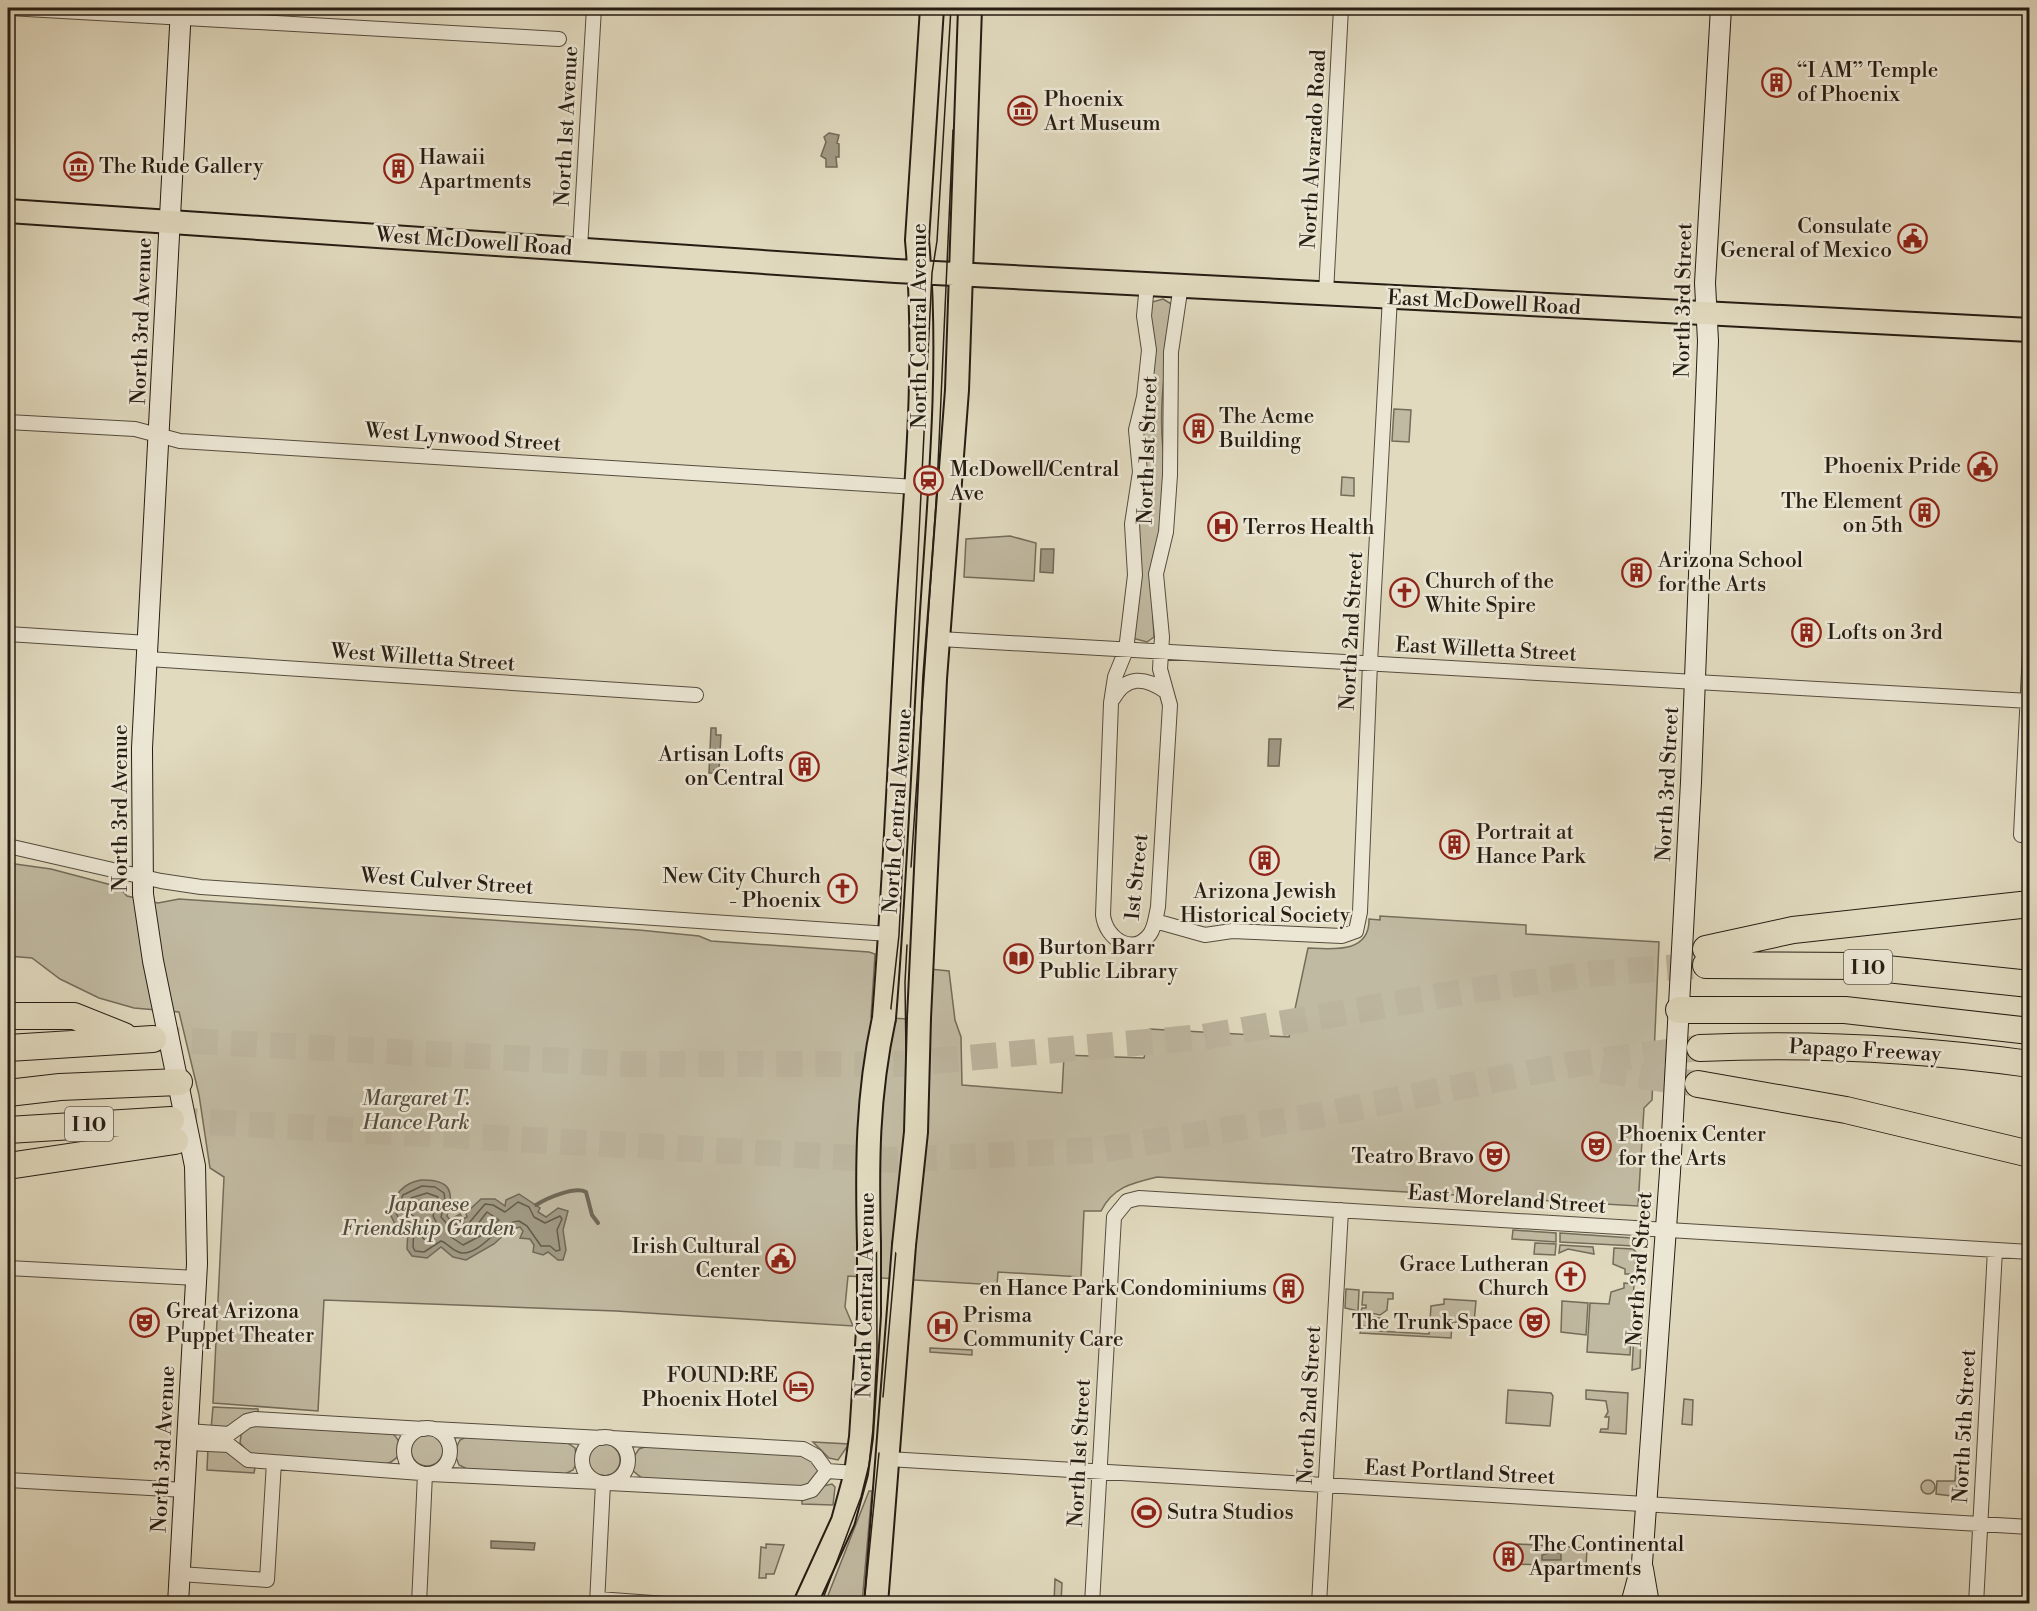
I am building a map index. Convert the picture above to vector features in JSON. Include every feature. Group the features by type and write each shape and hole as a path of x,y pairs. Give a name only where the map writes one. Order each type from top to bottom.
{"highway":[{"name":"I 10","path":"2030,904 1793,930 1706,957 1858,966 2030,984"},
{"path":"1680,1002 1843,999 2030,1020"},
{"path":"1680,1002 1845,1010 2030,1031"},
{"path":"8,1017 74,1016 143,1039 8,1048"},
{"name":"Papago Freeway","path":"1700,1048 1775,1045 1841,1046 1969,1056 2030,1064"},
{"path":"8,1093 60,1087 170,1082"},
{"path":"1698,1084 1846,1110 2030,1154"},
{"name":"I 10","path":"8,1130 173,1131 8,1166"}],"main road":[{"name":"North Central Avenue","path":"876,1604 904,1245 916,1132 935,679 940,639 956,410 940,273 917,240 932,8"},
{"name":"North Central Avenue","path":"805,1604 843,1521 856,1473 861,1437 867,1336 869,1098 884,1018 898,815 921,390 940,273 970,8"},
{"name":"West McDowell Road","path":"8,211 940,273"},
{"name":"East McDowell Road","path":"940,273 2030,330"}],"street":[{"path":"9,8 181,13 242,20 559,39"},
{"name":"North 1st Avenue","path":"580,248 594,8"},
{"name":"North Alvarado Road","path":"1326,293 1341,8"},
{"name":"North 3rd Street","path":"1630,1604 1642,1563 1680,1002 1696,682 1708,314 1705,283 1721,8"},
{"name":"North 3rd Avenue","path":"178,1604 197,1278 198,1212 195,1166 170,1082 147,929 142,876 142,756 181,13"},
{"name":"North 1st Street","path":"1126,650 1136,575 1132,524 1140,479 1136,430 1144,397 1149,350 1144,316 1147,284"},
{"name":"North 1st Street","path":"1161,652 1156,574 1166,532 1170,475 1171,352 1182,285"},
{"name":"North 2nd Street","path":"1155,921 1205,935 1232,931 1342,936 1356,931 1360,912 1370,663 1390,297"},
{"name":"West Lynwood Street","path":"8,422 135,429 180,441 916,487"},
{"name":"West Willetta Street","path":"8,634 148,651 696,695"},
{"name":"East Willetta Street","path":"940,639 2028,701"},
{"name":"1st Street","path":"1126,650 1115,677 1111,703 1104,923 1111,937 1127,943 1145,939 1155,921 1170,705 1161,669 1161,652"},
{"path":"2021,835 2030,652"},
{"path":"1111,703 1118,689 1126,682 1136,680 1154,682 1165,691"},
{"name":"West Culver Street","path":"8,846 201,887 889,934"},
{"name":"East Moreland Street","path":"1127,1201 1139,1198 2030,1252"},
{"name":"North 1st Street","path":"1092,1604 1114,1217 1127,1201"},
{"name":"North 2nd Street","path":"1318,1604 1341,1210"},
{"name":"North 5th Street","path":"1976,1604 1995,1250"},
{"path":"8,1268 197,1278"},
{"path":"229,1439 247,1421 255,1419 606,1438 803,1449 816,1456 827,1472"},
{"path":"428,1429 446,1438 450,1453 444,1467 425,1474 409,1465 404,1450 410,1436 428,1429"},
{"path":"188,1437 229,1439 248,1460 425,1474 802,1493 812,1490 827,1472"},
{"path":"606,1438 623,1447 627,1461 622,1476 604,1482 586,1473 582,1459 588,1444 606,1438"},
{"name":"East Portland Street","path":"888,1459 2030,1527"},
{"path":"180,1574 267,1580 274,1462"},
{"path":"827,1472 856,1473"},
{"path":"418,1604 425,1474"},
{"path":"8,1480 185,1490"},
{"path":"604,1482 598,1601 666,1604"},
{"name":"North 3rd Street","path":"1642,1563 1649,1604"}],"green space":[{"path":"1163,299 1173,305 1162,407 1166,467 1152,596 1154,637 1147,642 1132,638 1140,435 1152,302"},
{"path":"1394,409 1411,410 1409,442 1392,441"},
{"path":"1342,477 1354,478 1354,496 1341,495"},
{"path":"1010,536 1036,543 1034,581 964,577 966,539"},
{"name":"Margaret T. Hance Park","path":"8,863 51,869 119,887 127,896 158,903 179,899 639,930 699,936 711,941 869,952 875,954 871,1017 928,1020 930,969 949,971 955,1020 961,1037 962,1085 1062,1093 1064,1055 1144,1058 1150,1029 1289,1037 1308,948 1328,949 1356,944 1368,930 1369,919 1380,920 1380,916 1526,925 1526,934 1659,942 1652,1100 1644,1108 1638,1206 1157,1177 1131,1184 1117,1191 1101,1211 1084,1211 1081,1277 998,1272 997,1285 848,1276 845,1307 853,1326 616,1311 324,1300 318,1411 213,1403 224,1177 210,1168 199,1095 179,1012 134,1008 99,998 60,979 32,958 8,956"},
{"path":"1513,1230 1556,1233 1556,1242 1512,1239"},
{"path":"1560,1233 1632,1238 1634,1246 1560,1242"},
{"path":"1535,1243 1556,1244 1555,1255 1534,1254"},
{"path":"1560,1245 1593,1247 1594,1254 1568,1249 1559,1253"},
{"path":"1614,1248 1633,1249 1636,1252 1635,1274 1625,1274 1625,1269 1613,1264"},
{"path":"1624,1283 1634,1284 1630,1355 1587,1352 1590,1303 1609,1304 1611,1292 1624,1288"},
{"path":"1346,1289 1359,1290 1358,1311 1345,1308"},
{"path":"1363,1292 1393,1293 1393,1299 1388,1299 1387,1310 1380,1315 1361,1311 1362,1308 1366,1308 1366,1305 1362,1305"},
{"path":"1444,1299 1476,1301 1474,1323 1430,1321 1431,1306 1444,1304"},
{"path":"1562,1301 1588,1303 1586,1335 1561,1332"},
{"path":"1361,1315 1385,1319 1385,1327 1361,1326"},
{"path":"1430,1323 1452,1324 1451,1338 1360,1333 1361,1330 1429,1334"},
{"path":"1634,1333 1641,1334 1640,1368 1632,1370"},
{"path":"930,1348 972,1350 972,1355 930,1352"},
{"path":"1508,1390 1551,1393 1553,1396 1550,1426 1506,1423"},
{"path":"1586,1390 1628,1393 1626,1434 1600,1432 1601,1429 1608,1429 1609,1417 1605,1417 1608,1412 1606,1401 1586,1399"},
{"path":"1684,1399 1693,1400 1692,1425 1682,1424"},
{"path":"213,1407 258,1409 258,1413 226,1429 211,1429"},
{"path":"248,1425 392,1433 399,1442 400,1451 396,1459 386,1464 252,1457 240,1443 241,1435"},
{"path":"427,1434 438,1439 443,1450 438,1461 427,1466 416,1461 411,1450 416,1439"},
{"path":"468,1436 566,1442 575,1448 577,1462 573,1470 565,1474 467,1469 459,1465 454,1452 460,1440"},
{"path":"813,1442 849,1444 838,1460 829,1458"},
{"path":"604,1444 615,1449 620,1460 615,1471 604,1476 593,1471 588,1460 593,1449"},
{"path":"648,1446 804,1455 818,1464 819,1472 805,1489 643,1479 632,1470 631,1461 639,1449"},
{"path":"208,1447 228,1449 255,1468 254,1473 207,1470"},
{"path":"1956,1464 1960,1464 1956,1492 1952,1496 1936,1494 1937,1481 1955,1481"},
{"path":"1925,1480 1931,1480 1935,1487 1931,1494 1925,1494 1921,1490 1921,1484"},
{"path":"832,1484 835,1487 833,1505 802,1504 802,1499 823,1486"},
{"path":"869,1491 872,1491 862,1603 825,1603"},
{"path":"766,1544 784,1545 774,1574 766,1574 766,1578 759,1578 761,1547 766,1548"},
{"path":"1518,1544 1587,1548 1586,1567 1517,1564"},
{"path":"1055,1579 1062,1583 1061,1603 1054,1603"}],"water":[{"path":"829,133 839,135 837,167 826,167 826,159 821,156 826,142 824,137"},
{"path":"1041,549 1054,549 1053,573 1040,572"},
{"path":"711,728 716,728 716,735 721,735 719,770 714,770 714,773 709,773"},
{"path":"1269,739 1281,739 1279,766 1268,766"},
{"path":"421,1180 438,1182 448,1188 450,1200 447,1216 450,1220 460,1214 463,1219 467,1217 466,1213 481,1199 495,1199 505,1206 506,1200 519,1194 540,1208 538,1212 546,1217 558,1208 568,1211 563,1230 566,1250 563,1260 558,1260 548,1252 543,1255 533,1252 534,1245 530,1239 520,1238 523,1231 520,1227 509,1230 494,1244 466,1260 453,1257 441,1247 427,1258 412,1256 407,1249 408,1228 403,1226 397,1228 390,1214 393,1202 400,1191 409,1184"},
{"path":"491,1541 535,1543 534,1550 491,1548"},
{"path":"1552,1552 1561,1553 1561,1560 1542,1560 1542,1555"}],"waterway":[{"path":"536,1205 561,1194 575,1191 586,1192 592,1215 598,1223"}],"tunnel":[{"path":"153,1039 625,1064 899,1064 1203,1037 1462,992 1589,974 1706,965"},
{"path":"171,1120 893,1160 1100,1150 1325,1114 1568,1065 1699,1048"},
{"path":"1601,1070 1698,1084"}],"tram line":[{"path":"821,1604 861,1497 869,1465 873,1429 877,1351 876,1144 899,935 932,273 937,241 951,8"},
{"path":"911,867 937,488 953,130"},
{"path":"883,1397 907,1127 905,982 907,945"},
{"path":"864,1604 879,1453"}],"place":[{"name":"“I AM” Temple of Phoenix","path":"1776,82"},
{"name":"Phoenix Art Museum","path":"1023,111"},
{"name":"The Rude Gallery","path":"78,166"},
{"name":"Hawaii Apartments","path":"398,169"},
{"name":"Consulate General of Mexico","path":"1913,238"},
{"name":"The Acme Building","path":"1198,428"},
{"name":"Phoenix Pride","path":"1982,466"},
{"name":"McDowell/Central Ave","path":"929,481"},
{"name":"The Element on 5th","path":"1924,513"},
{"name":"Terros Health","path":"1222,527"},
{"name":"Arizona School for the Arts","path":"1637,572"},
{"name":"Church of the White Spire","path":"1404,593"},
{"name":"Lofts on 3rd","path":"1806,632"},
{"name":"Artisan Lofts on Central","path":"805,766"},
{"name":"Portrait at Hance Park","path":"1455,844"},
{"name":"Arizona Jewish Historical Society","path":"1265,860"},
{"name":"New City Church - Phoenix","path":"842,888"},
{"name":"Burton Barr Public Library","path":"1018,959"},
{"name":"Phoenix Center for the Arts","path":"1597,1146"},
{"name":"Teatro Bravo","path":"1495,1156"},
{"name":"Irish Cultural Center","path":"781,1258"},
{"name":"Grace Lutheran Church","path":"1570,1276"},
{"name":"en Hance Park Condominiums","path":"1288,1288"},
{"name":"The Trunk Space","path":"1534,1322"},
{"name":"Great Arizona Puppet Theater","path":"145,1323"},
{"name":"Prisma Community Care","path":"942,1327"},
{"name":"FOUND:RE Phoenix Hotel","path":"799,1387"},
{"name":"Sutra Studios","path":"1146,1512"},
{"name":"The Continental Apartments","path":"1508,1556"}],"park label":[{"name":"Japanese Friendship Garden","path":"428,1216"}]}
